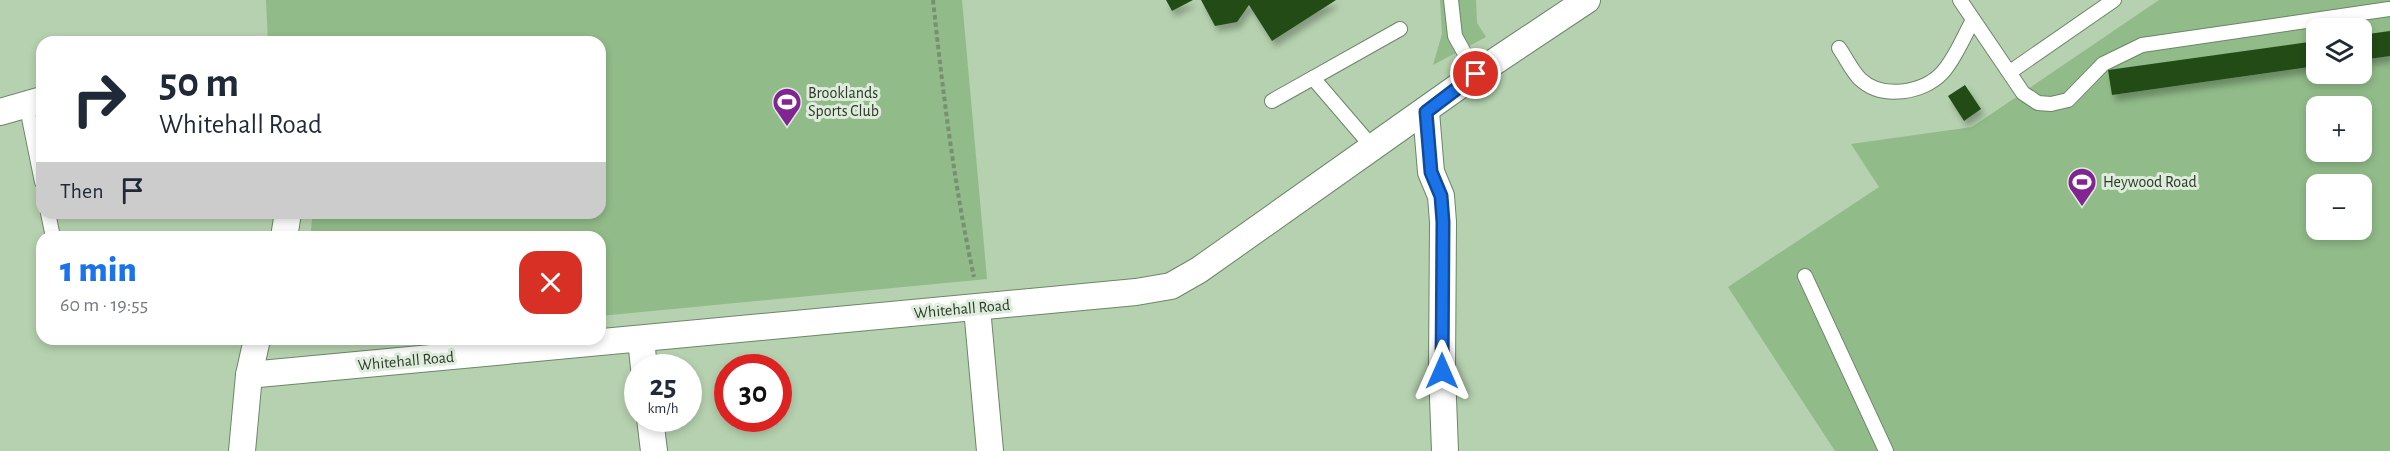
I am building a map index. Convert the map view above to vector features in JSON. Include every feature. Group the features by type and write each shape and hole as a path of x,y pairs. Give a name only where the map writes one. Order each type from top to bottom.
{"street":[{"name":"Whitehall Road","path":"606,342 977,308 1136,292 1171,286 1199,270 1374,149 1476,74 1587,0"},
{"path":"0,112 34,101"},
{"path":"1426,112 1431,172 1441,196 1443,222 1442,371 1445,451"},
{"path":"977,308 990,451"},
{"path":"641,339 643,354"},
{"path":"242,451 249,375 256,345"},
{"name":"Whitehall Road","path":"249,375 576,345"},
{"path":"652,432 654,451"}],"lane":[{"path":"1451,0 1455,36 1476,74"},
{"path":"1960,0 2023,93 2038,103 2051,104 2068,100 2103,64 2142,45 2389,9"},
{"path":"2010,72 2114,0"},
{"path":"1839,48 1861,80 1877,89 1892,92 1908,91 1942,73 1973,20"},
{"path":"1272,101 1401,29"},
{"path":"1313,78 1374,149"},
{"path":"34,101 36,121"},
{"path":"1805,276 1886,451"}],"path":[{"path":"933,0 948,134 959,208 975,281 977,308"}],"green space":[{"name":"Brooklands Sports Club","path":"266,0 962,0 987,279 606,315 606,231 311,231 312,219 606,219 606,36 268,36"},
{"path":"1440,0 1476,0 1477,23 1486,37 1433,65 1442,34"},
{"name":"Heywood Road","path":"2159,0 2390,0 2390,451 1835,451 1728,287 1879,187 1851,144 1972,127"}],"building":[{"path":"1166,0 1193,0 1172,11"},
{"path":"1201,0 1336,0 1272,41 1249,5 1237,22 1215,26"},
{"path":"2390,31 2390,56 2372,58 2372,33"},
{"path":"2306,42 2306,67 2112,95 2108,70"},
{"path":"1965,85 1981,109 1964,121 1948,96"}],"place":[{"name":"Brooklands Sports Club","path":"787,128"},
{"name":"Heywood Road","path":"2082,208"}],"route":[{"path":"1442,371 1443,222 1441,196 1431,172 1426,112 1476,74"}]}
